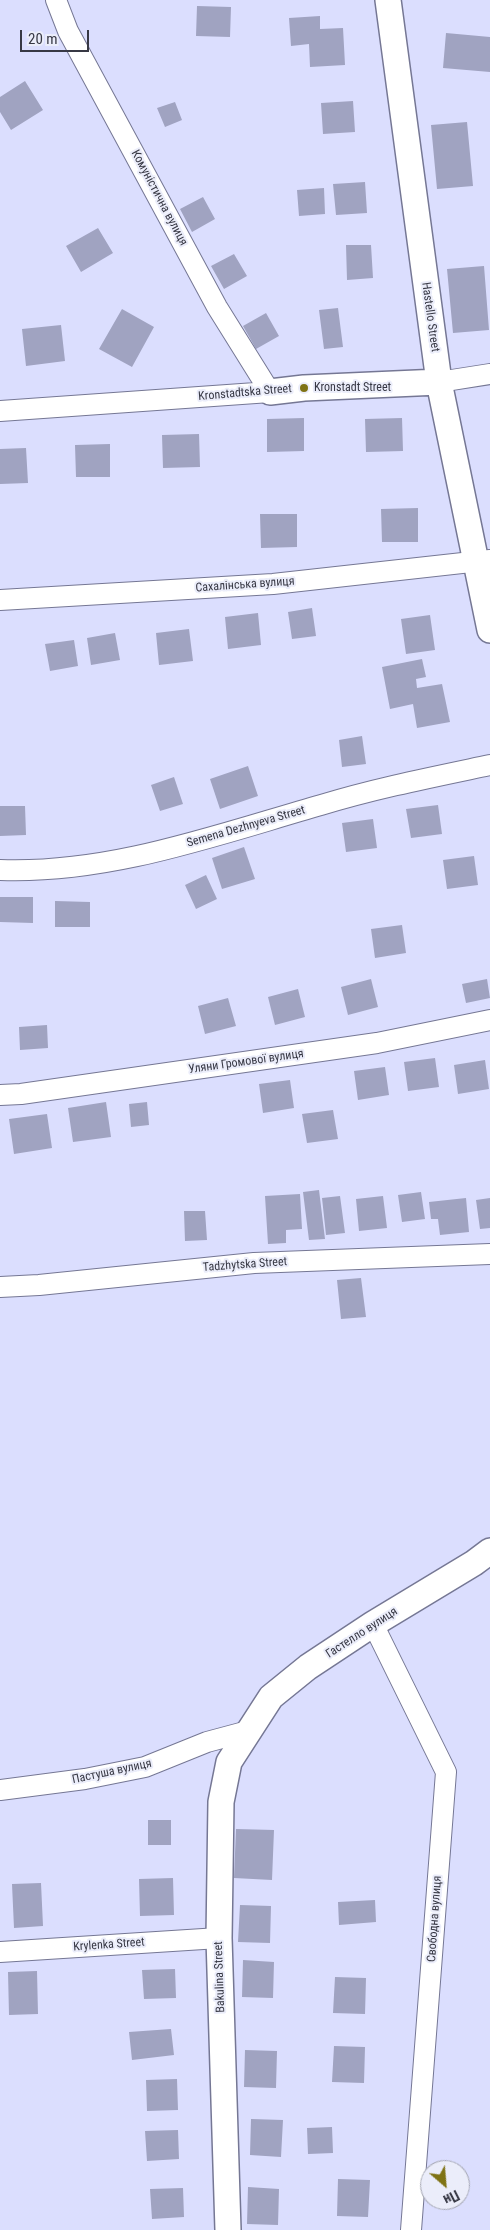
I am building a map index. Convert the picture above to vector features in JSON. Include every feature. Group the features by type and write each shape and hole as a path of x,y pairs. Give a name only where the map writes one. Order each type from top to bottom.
{"street":[{"name":"Комуністична вулиця","path":"56,0 68,31 217,307 270,392"},
{"name":"Hastello Street","path":"388,0 439,382 483,561 490,630"},
{"name":"Kronstadtska Street","path":"0,411 304,388 439,382 490,374"},
{"name":"Сахалінська вулиця","path":"0,600 273,584 483,561"},
{"name":"Semena Dezhnyeva Street","path":"0,870 28,871 47,869 156,853 391,785 490,765"},
{"name":"Уляни Громової вулиця","path":"0,1095 21,1094 377,1043 490,1020"},
{"name":"Tadzhytska Street","path":"0,1287 39,1285 254,1263 490,1254"},
{"name":"Гастелло вулиця","path":"248,1731 271,1697 308,1667 372,1624 474,1563 490,1551"},
{"name":"Свободна вулиця","path":"372,1624 446,1772 411,2230"},
{"name":"Пастуша вулиця","path":"0,1790 85,1779 145,1767 207,1742 248,1731"},
{"name":"Bakulina Street","path":"228,2230 219,1938 221,1802 228,1762 248,1731"},
{"name":"Krylenka Street","path":"0,1952 219,1938"}],"building":[{"path":"197,6 231,7 230,37 196,36"},
{"path":"320,16 320,29 343,28 345,65 310,67 309,44 291,46 289,18"},
{"path":"446,33 490,37 490,72 443,68"},
{"path":"25,81 43,110 11,130 0,112 0,97"},
{"path":"353,101 355,132 323,134 321,103"},
{"path":"175,102 182,120 165,127 157,108"},
{"path":"467,122 473,186 437,189 431,125"},
{"path":"365,182 367,213 336,215 333,184"},
{"path":"324,188 325,214 299,216 297,190"},
{"path":"203,197 215,219 192,232 180,209"},
{"path":"98,228 113,253 81,272 66,246"},
{"path":"346,245 371,245 373,278 347,280"},
{"path":"234,254 247,276 224,289 211,266"},
{"path":"484,266 489,330 453,333 447,269"},
{"path":"338,308 343,347 324,349 319,310"},
{"path":"122,309 154,327 132,367 99,349"},
{"path":"266,313 279,336 256,349 243,326"},
{"path":"61,325 65,361 26,366 22,329"},
{"path":"304,418 304,451 267,452 267,419"},
{"path":"402,418 403,451 366,452 365,419"},
{"path":"199,434 200,467 163,468 162,435"},
{"path":"110,444 110,477 76,477 75,445"},
{"path":"26,448 28,483 0,484 0,449"},
{"path":"418,508 418,542 382,542 381,509"},
{"path":"260,514 297,514 297,547 261,548"},
{"path":"312,608 316,636 292,639 288,612"},
{"path":"258,613 261,645 228,649 225,617"},
{"path":"430,615 435,650 406,654 401,619"},
{"path":"189,629 193,661 159,665 156,633"},
{"path":"115,633 120,660 91,665 87,638"},
{"path":"74,640 78,666 50,671 45,644"},
{"path":"422,659 426,677 416,679 417,688 442,684 450,722 417,728 413,704 390,709 382,667"},
{"path":"362,736 366,764 342,767 339,740"},
{"path":"248,766 258,796 220,809 210,779"},
{"path":"174,777 183,804 160,811 151,785"},
{"path":"438,805 442,834 411,838 406,809"},
{"path":"0,806 25,806 26,835 0,836"},
{"path":"373,819 377,848 346,852 342,823"},
{"path":"244,847 255,879 222,889 212,858"},
{"path":"474,856 478,885 447,889 443,860"},
{"path":"206,875 217,899 196,909 185,885"},
{"path":"0,897 33,897 33,923 0,922"},
{"path":"55,901 90,902 90,927 55,927"},
{"path":"402,925 406,953 375,958 371,929"},
{"path":"371,979 378,1007 348,1015 341,987"},
{"path":"487,979 490,998 466,1003 462,984"},
{"path":"298,989 305,1017 275,1025 268,997"},
{"path":"228,998 236,1026 205,1034 198,1006"},
{"path":"47,1025 48,1048 20,1050 19,1027"},
{"path":"435,1058 439,1087 408,1091 404,1062"},
{"path":"485,1060 489,1089 458,1094 454,1065"},
{"path":"385,1067 389,1095 358,1100 354,1071"},
{"path":"290,1080 294,1108 263,1113 259,1084"},
{"path":"106,1102 111,1137 73,1142 68,1108"},
{"path":"147,1102 149,1125 131,1127 129,1104"},
{"path":"333,1110 338,1139 307,1143 302,1114"},
{"path":"47,1114 52,1148 14,1154 9,1119"},
{"path":"319,1190 325,1239 309,1240 303,1192"},
{"path":"421,1192 425,1219 402,1222 398,1195"},
{"path":"300,1194 302,1229 286,1230 286,1243 268,1244 265,1196"},
{"path":"340,1196 345,1233 326,1235 322,1198"},
{"path":"383,1196 387,1228 359,1231 356,1199"},
{"path":"466,1198 469,1232 440,1235 438,1219 431,1219 429,1202"},
{"path":"490,1198 490,1228 480,1229 476,1200"},
{"path":"184,1211 205,1211 207,1240 185,1241"},
{"path":"361,1278 366,1317 341,1319 337,1280"},
{"path":"148,1820 171,1820 171,1845 148,1845"},
{"path":"236,1829 274,1830 272,1880 234,1878"},
{"path":"173,1878 174,1915 140,1916 139,1879"},
{"path":"41,1883 43,1926 14,1928 12,1884"},
{"path":"375,1900 376,1922 339,1925 338,1902"},
{"path":"240,1905 271,1906 270,1943 238,1942"},
{"path":"243,1960 274,1962 273,1998 242,1997"},
{"path":"175,1969 176,1998 144,1999 142,1970"},
{"path":"37,1971 38,2014 9,2015 8,1972"},
{"path":"335,1977 366,1978 365,2014 333,2013"},
{"path":"171,2029 174,2055 132,2060 129,2032"},
{"path":"334,2046 365,2047 364,2083 332,2082"},
{"path":"245,2050 277,2051 276,2088 244,2087"},
{"path":"177,2079 178,2110 147,2111 146,2080"},
{"path":"251,2119 283,2120 281,2157 250,2155"},
{"path":"332,2127 333,2153 308,2154 307,2128"},
{"path":"178,2130 179,2159 147,2161 145,2131"},
{"path":"338,2179 370,2180 368,2217 337,2216"},
{"path":"248,2187 279,2189 278,2225 247,2224"},
{"path":"183,2188 184,2217 152,2219 150,2189"}],"place":[{"name":"Kronstadt Street","path":"304,388"}]}
